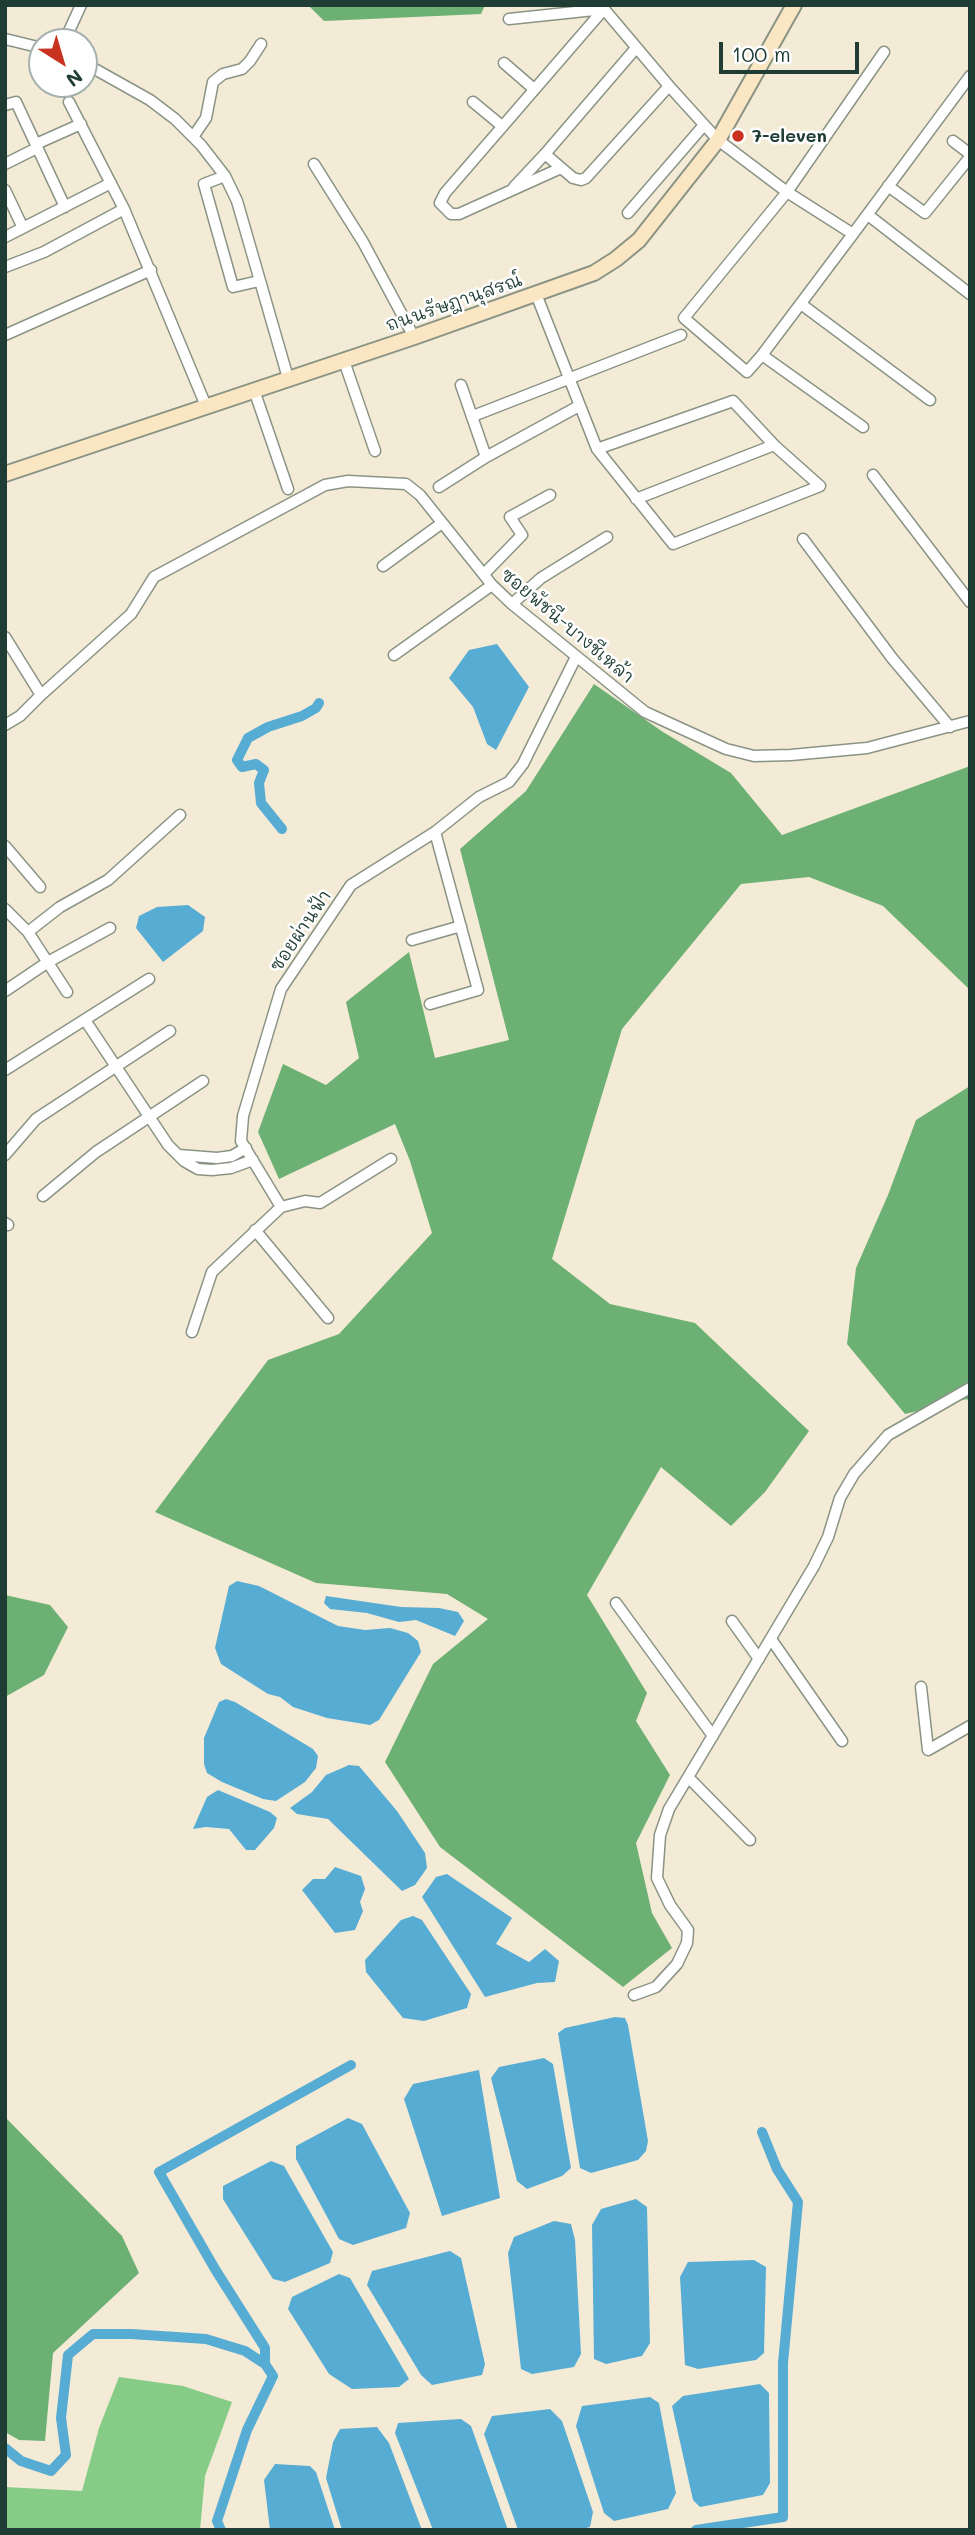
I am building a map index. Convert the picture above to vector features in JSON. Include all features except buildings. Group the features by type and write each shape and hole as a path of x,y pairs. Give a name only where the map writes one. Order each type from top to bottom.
{"street":[{"path":"70,28 81,5"},
{"name":"ถนนรัษฎานุสรณ์","path":"5,474 344,361 594,273 639,240 718,140 794,5"},
{"path":"509,19 604,7"},
{"path":"604,7 636,48 718,140 787,192 853,234"},
{"path":"561,168 454,215 440,203 444,192 604,7"},
{"path":"5,39 28,45"},
{"path":"193,137 206,118 213,82 223,74 242,69 261,44"},
{"path":"512,190 636,48"},
{"path":"884,52 787,192 684,318 747,372 801,304 970,76"},
{"path":"503,63 534,89"},
{"path":"98,71 150,100 175,118 225,176 237,201 288,379"},
{"path":"545,154 577,180 586,178 669,86"},
{"path":"5,105 16,102 65,207"},
{"path":"69,102 124,209 206,406"},
{"path":"473,102 502,126"},
{"path":"5,164 80,124"},
{"path":"628,213 704,125"},
{"path":"888,187 925,212 970,155 953,141"},
{"path":"314,164 363,242 414,337"},
{"path":"225,176 204,184 233,287 259,281"},
{"path":"5,237 111,183"},
{"path":"5,190 23,228"},
{"path":"5,267 44,252 124,209"},
{"path":"868,215 970,294"},
{"path":"5,335 150,270"},
{"path":"536,295 597,449 673,544 820,486 775,445 733,401 597,449"},
{"path":"801,304 930,400"},
{"path":"473,416 681,335"},
{"path":"762,355 863,428"},
{"path":"344,361 375,450"},
{"path":"461,385 486,457"},
{"path":"254,390 288,489"},
{"path":"439,487 486,457 579,406"},
{"path":"636,499 775,445"},
{"path":"873,475 970,602"},
{"name":"ซอยพัชนี-บางชีเหล้า","path":"5,725 20,716 131,614 154,576 325,485 348,481 406,484 420,495 492,585 576,657 645,712 741,754 791,755 867,748 970,721"},
{"path":"484,574 522,535 510,517 550,495"},
{"path":"383,566 442,523"},
{"path":"512,604 541,578 607,537"},
{"path":"803,539 892,658 950,727"},
{"path":"394,655 492,585"},
{"path":"5,637 41,695"},
{"name":"ซอยผ่านฟ้า","path":"281,1207 241,1140 243,1116 281,989 351,885 435,832 479,797 509,782 523,764 576,657"},
{"path":"28,932 60,907 108,880 180,815"},
{"path":"430,1004 478,990 435,832"},
{"path":"5,846 40,887"},
{"path":"5,909 28,932 67,992"},
{"path":"412,940 461,926"},
{"path":"5,991 48,962 110,928"},
{"path":"5,1070 149,979"},
{"path":"85,1020 168,1145 179,1155 191,1165 212,1170 231,1168 253,1160"},
{"path":"5,1155 36,1118 170,1031"},
{"path":"43,1196 96,1152 203,1082"},
{"path":"179,1155 217,1158 232,1156 246,1149"},
{"path":"192,1332 212,1272 281,1207 305,1201 320,1203 391,1159"},
{"path":"255,1230 328,1318"},
{"path":"634,1995 656,1987 677,1964 687,1943 688,1930 670,1905 657,1878 660,1835 669,1809 814,1566 828,1537 840,1498 854,1474 888,1435 970,1388"},
{"path":"616,1602 713,1736"},
{"path":"732,1621 759,1659"},
{"path":"771,1639 842,1741"},
{"path":"921,1687 928,1750 970,1726"},
{"path":"688,1777 750,1840"}],"green space":[{"path":"308,5 485,5 481,14 324,21"},
{"path":"594,684 663,732 731,773 782,835 970,766 970,990 883,906 809,877 741,884 622,1029 552,1259 610,1304 695,1323 809,1431 765,1492 731,1526 661,1467 587,1595 647,1693 636,1721 670,1775 636,1843 652,1913 672,1948 623,1987 440,1847 385,1762 433,1664 488,1619 447,1594 316,1583 155,1512 268,1360 339,1334 432,1233 410,1161 395,1124 279,1179 258,1132 283,1064 326,1085 359,1058 346,1002 409,952 435,1058 509,1040 460,849 526,791"},
{"path":"970,1086 970,1404 967,1399 905,1414 847,1344 856,1268 888,1195 916,1120"},
{"path":"5,1595 50,1605 68,1627 44,1675 5,1697"},
{"path":"5,2117 122,2236 139,2273 53,2353 45,2441 19,2440 5,2432"},
{"path":"119,2377 183,2386 232,2402 205,2476 200,2530 5,2530 5,2487 82,2491 99,2428"}],"water":[{"path":"497,644 529,687 496,750 487,744 473,707 449,678 469,650"},
{"path":"188,905 205,917 203,931 163,962 136,928 139,916 157,907"},
{"path":"237,1581 259,1586 338,1626 365,1630 390,1628 408,1633 418,1641 421,1652 379,1720 370,1725 327,1718 293,1707 221,1664 215,1648 229,1586"},
{"path":"326,1596 401,1607 439,1608 458,1612 464,1621 455,1636 416,1620 399,1622 367,1613 330,1609 324,1603"},
{"path":"226,1699 313,1749 318,1756 316,1768 305,1782 276,1801 263,1799 207,1773 204,1764 204,1738 219,1702"},
{"path":"349,1765 359,1766 397,1811 425,1853 427,1868 415,1885 402,1891 328,1819 297,1814 290,1808 312,1792 326,1775"},
{"path":"218,1790 270,1812 277,1818 274,1828 255,1850 246,1850 229,1829 193,1829 207,1797"},
{"path":"335,1867 361,1876 365,1889 360,1902 363,1911 355,1930 335,1933 302,1890 313,1879 325,1879"},
{"path":"447,1874 512,1918 496,1944 529,1962 545,1949 559,1961 555,1982 537,1983 485,1997 422,1897 436,1877"},
{"path":"413,1916 422,1920 471,1994 467,2008 424,2021 403,2018 366,1972 365,1960 401,1920"},
{"path":"615,2017 625,2018 628,2025 648,2141 646,2151 638,2160 591,2173 580,2168 558,2033 565,2028"},
{"path":"544,2058 553,2064 571,2168 562,2176 527,2189 517,2181 491,2078 499,2067"},
{"path":"479,2070 500,2198 442,2216 404,2099 413,2084"},
{"path":"348,2118 362,2124 410,2213 406,2228 353,2245 339,2239 296,2159 296,2146"},
{"path":"271,2161 284,2166 333,2252 330,2263 285,2282 273,2279 223,2199 223,2186"},
{"path":"636,2199 647,2207 650,2343 642,2356 606,2364 594,2359 592,2225 601,2209"},
{"path":"554,2221 571,2224 575,2240 581,2354 574,2367 532,2374 521,2369 508,2253 514,2237"},
{"path":"450,2251 461,2258 485,2364 482,2375 432,2385 421,2375 367,2285 372,2271"},
{"path":"754,2260 766,2267 764,2353 756,2360 698,2369 685,2365 680,2277 688,2262"},
{"path":"339,2274 350,2278 409,2379 399,2387 352,2389 329,2374 288,2309 292,2297"},
{"path":"760,2384 769,2393 770,2483 763,2495 700,2507 693,2500 672,2406 683,2396"},
{"path":"650,2397 659,2403 676,2493 668,2509 614,2521 604,2513 576,2426 582,2406"},
{"path":"550,2409 562,2421 593,2512 590,2527 579,2530 518,2530 484,2434 492,2416"},
{"path":"461,2419 471,2426 508,2530 433,2530 395,2433 398,2423"},
{"path":"377,2427 389,2443 422,2530 342,2530 326,2478 333,2442 340,2429"},
{"path":"275,2464 310,2466 316,2472 335,2530 270,2530 264,2480"}],"waterway":[{"path":"282,829 261,803 259,783 264,770 256,764 242,767 237,760 248,738 268,727 302,716 316,708 319,703"},
{"path":"265,2364 265,2348 159,2172 351,2065"},
{"path":"696,2530 783,2517 783,2363 798,2202 777,2169 762,2132"},
{"path":"5,2448 21,2461 51,2471 66,2455 61,2418 68,2355 93,2334 206,2339 245,2351 265,2364 273,2376 247,2430 217,2521 221,2530"}],"place":[{"name":"7-eleven","path":"738,136"}]}
